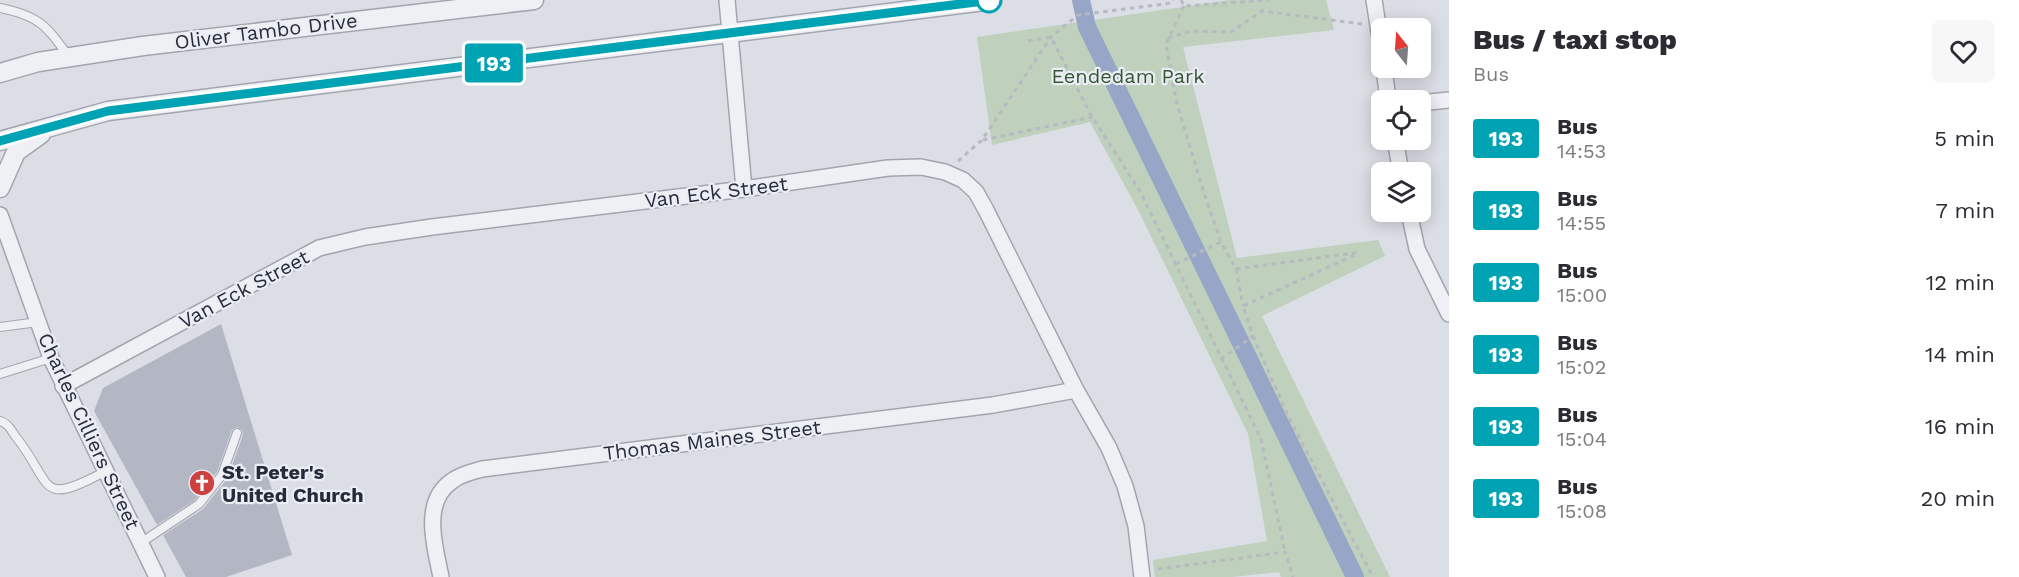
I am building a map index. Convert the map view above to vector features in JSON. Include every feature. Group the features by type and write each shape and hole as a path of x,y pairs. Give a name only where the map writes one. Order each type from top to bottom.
{"street":[{"name":"Oliver Tambo Drive","path":"0,73 38,62 143,46 534,0"},
{"path":"727,0 744,189"},
{"path":"0,141 108,111 992,0"},
{"path":"1374,0 1377,18"},
{"path":"1431,101 1449,99"},
{"path":"0,188 16,152 29,141 67,122"},
{"name":"Van Eck Street","path":"63,386 319,248 365,237 432,227 744,189 888,168 921,167 945,172 963,180 976,192 986,210 1076,390 1109,448 1125,486 1136,526 1142,574"},
{"name":"Charles Cilliers Street","path":"1,220 63,386 158,577"},
{"path":"1411,222 1417,249 1449,314"},
{"name":"Thomas Maines Street","path":"441,577 432,521 435,505 440,493 450,481 482,468 993,405 1076,390"}],"lane":[{"path":"0,8 19,11 38,20 54,36 69,57"},
{"path":"0,327 38,322"},
{"path":"0,374 51,358"},
{"path":"0,421 5,423 19,441 39,476 49,487 58,490 78,486 106,471"},
{"path":"142,542 199,504 222,475 237,433"}],"path":[{"path":"945,172 982,140 1051,37 1078,15 1172,3 1173,0"},
{"path":"1181,0 1184,6"},
{"path":"1184,6 1269,0"},
{"path":"1184,6 1166,44 1176,100 1203,190 1221,242 1236,269 1243,306 1253,336 1288,416 1373,577"},
{"path":"1168,38 1191,31 1231,32 1262,11 1371,26"},
{"path":"1028,41 1051,37"},
{"path":"1051,37 1092,117 1140,191 1261,439 1285,552 1293,577"},
{"path":"982,140 1092,117"},
{"path":"1176,264 1221,242"},
{"path":"1236,269 1361,252 1243,306"},
{"path":"1221,359 1253,336"},
{"path":"1142,574 1285,552"}],"green space":[{"name":"Eendedam Park","path":"1230,0 1326,0 1334,30 1183,47 1237,258 1378,240 1385,256 1262,316 1390,577 1281,577 1279,572 1232,577 1155,577 1153,560 1267,541 1248,434 1138,210 1090,122 992,145 977,37"}],"building":[{"name":"St. Peter's United Church","path":"221,324 292,555 226,577 186,577 163,535 203,509 227,479 243,435 242,430 237,427 232,430 217,472 195,500 157,525 94,411 103,388"}],"waterway":[{"path":"1081,0 1087,27 1355,577"}],"bus line":[{"name":"193","path":"0,141 108,111 992,0"}],"place":[{"name":"St. Peter's United Church","path":"202,483"}]}
